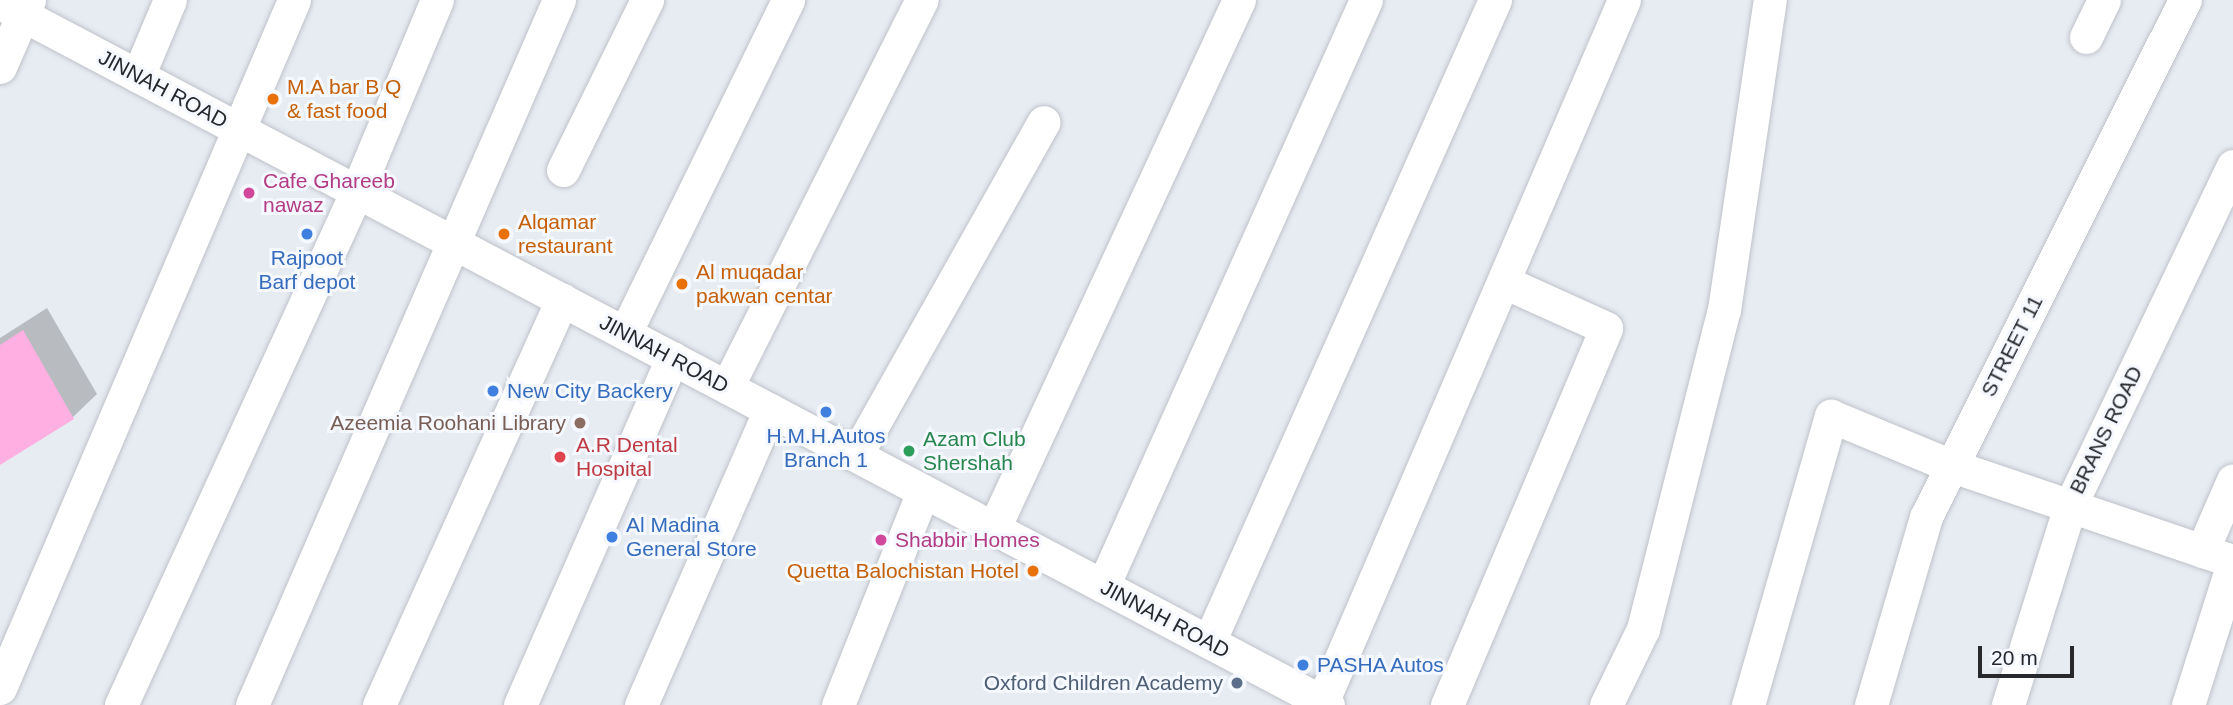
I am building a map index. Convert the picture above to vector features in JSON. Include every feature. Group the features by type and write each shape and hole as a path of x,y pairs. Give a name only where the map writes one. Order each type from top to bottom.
{"street":[{"path":"138,76 170,0"},
{"path":"0,688 294,0"},
{"path":"121,705 357,191 437,0"},
{"path":"252,705 559,0"},
{"path":"563,170 647,0"},
{"path":"625,333 788,0"},
{"path":"727,387 922,0"},
{"path":"993,528 1239,0"},
{"path":"1103,586 1366,0"},
{"path":"1209,642 1495,0"},
{"path":"1324,704 1624,0"},
{"path":"1606,705 1643,629 1724,310 1770,0"},
{"path":"2086,37 2104,0"},
{"name":"STREET 11","path":"1871,705 1926,517 2185,0"},
{"path":"0,67 17,6"},
{"name":"JINNAH ROAD","path":"17,6 138,76 1324,704"},
{"path":"856,455 1044,122"},
{"name":"BRANS ROAD","path":"2007,705 2070,506 2233,166"},
{"path":"1447,705 1606,328 1504,282"},
{"path":"379,705 562,299"},
{"path":"520,705 671,358"},
{"path":"641,705 770,410"},
{"path":"1748,705 1831,416 1952,466 2233,562 2188,705"},
{"path":"2202,551 2233,480"},
{"path":"838,705 923,491"}],"building":[{"path":"23,330 74,419 0,465 0,345"}],"place":[{"name":"M.A bar B Q & fast food","path":"273,99"},
{"name":"Cafe Ghareeb nawaz","path":"249,193"},
{"name":"Rajpoot Barf depot","path":"307,234"},
{"name":"Alqamar restaurant","path":"504,234"},
{"name":"Al muqadar pakwan centar","path":"682,284"},
{"name":"New City Backery","path":"493,391"},
{"name":"H.M.H.Autos Branch 1","path":"826,412"},
{"name":"Azeemia Roohani Library","path":"580,423"},
{"name":"Azam Club Shershah","path":"909,451"},
{"name":"A.R Dental Hospital","path":"560,457"},
{"name":"Al Madina General Store","path":"612,537"},
{"name":"Shabbir Homes","path":"881,540"},
{"name":"Quetta Balochistan Hotel","path":"1033,571"},
{"name":"PASHA Autos","path":"1303,665"},
{"name":"Oxford Children Academy","path":"1237,683"}]}
